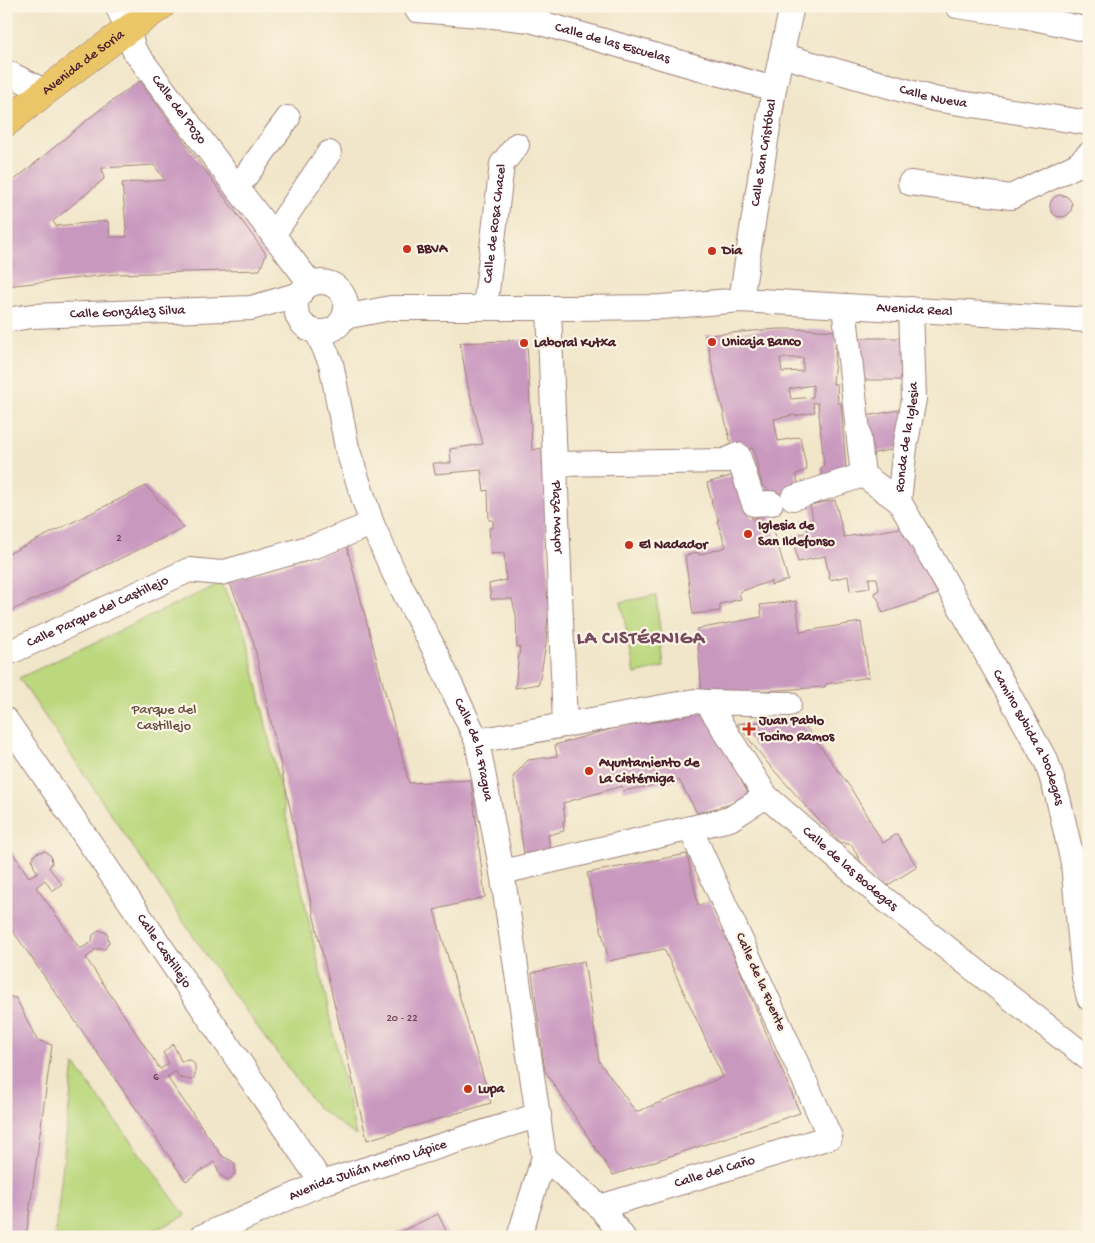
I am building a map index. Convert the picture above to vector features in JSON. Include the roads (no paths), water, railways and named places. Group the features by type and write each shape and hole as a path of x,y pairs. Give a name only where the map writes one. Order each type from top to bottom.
{"main road":[{"name":"Avenida de Soria","path":"6,123 44,91 122,17 161,6"}],"street":[{"name":"Calle San Cristóbal","path":"741,300 774,88 792,6"},
{"path":"957,6 1021,11 1089,30"},
{"name":"Calle de las Escuelas","path":"417,10 530,20 774,88"},
{"name":"Calle del Pozo","path":"122,17 134,50 273,236 305,289"},
{"name":"Calle Nueva","path":"781,55 934,98 1089,123"},
{"path":"6,72 44,91"},
{"path":"237,188 288,118"},
{"name":"Calle de Rosa Chacel","path":"485,308 502,164 517,145"},
{"path":"273,236 330,153"},
{"path":"910,184 1011,197 1083,160"},
{"path":"305,289 321,282 328,283 339,290 328,319"},
{"name":"Calle González Silva","path":"251,308 305,289"},
{"name":"Calle de la Fragua","path":"305,289 297,301 296,309 298,316 328,319 331,363 347,448 372,524 395,575 432,645 477,741 502,872 544,1157"},
{"path":"549,308 662,307 741,300"},
{"name":"Avenida Real","path":"741,300 1089,320"},
{"path":"555,464 724,461 738,455 754,504 782,500 863,475 844,306"},
{"name":"Calle González Silva","path":"6,320 32,316 251,308 328,319 391,308 549,308"},
{"name":"Plaza Mayor","path":"549,308 565,725"},
{"name":"Ronda de la Iglesia","path":"863,475 899,501 905,447 914,399 911,309"},
{"name":"Camino subida a bodegas","path":"899,501 1047,763 1058,798 1073,863 1084,978 1089,998"},
{"name":"Calle Parque del Castillejo","path":"6,654 190,570 221,573 318,545 372,524"},
{"path":"477,741 695,701 789,704"},
{"name":"Calle de las Bodegas","path":"707,702 766,796 878,894 1089,1059"},
{"name":"Calle Castillejo","path":"6,720 322,1183"},
{"path":"502,872 730,819 766,796"},
{"name":"Calle de la Fuente","path":"690,828 830,1137"},
{"name":"Avenida Julián Merino Lápice","path":"200,1237 322,1183 539,1115"},
{"name":"Calle del Caño","path":"600,1207 830,1137"},
{"path":"519,1237 544,1157 600,1207 623,1237"}],"place":[{"name":"BBVA","path":"407,249"},
{"name":"Dia","path":"712,251"},
{"name":"Unicaja Banco","path":"712,342"},
{"name":"Laboral Kutxa","path":"524,343"},
{"name":"Iglesia de San Ildefonso","path":"748,534"},
{"name":"El Nadador","path":"629,545"},
{"name":"Juan Pablo Tocino Ramos","path":"749,729"},
{"name":"Ayuntamiento de La Cistérniga","path":"589,771"},
{"name":"Lupa","path":"468,1089"}],"district":[{"name":"LA CISTÉRNIGA","path":"641,639"}],"park label":[{"name":"Parque del Castillejo","path":"164,718"}]}
